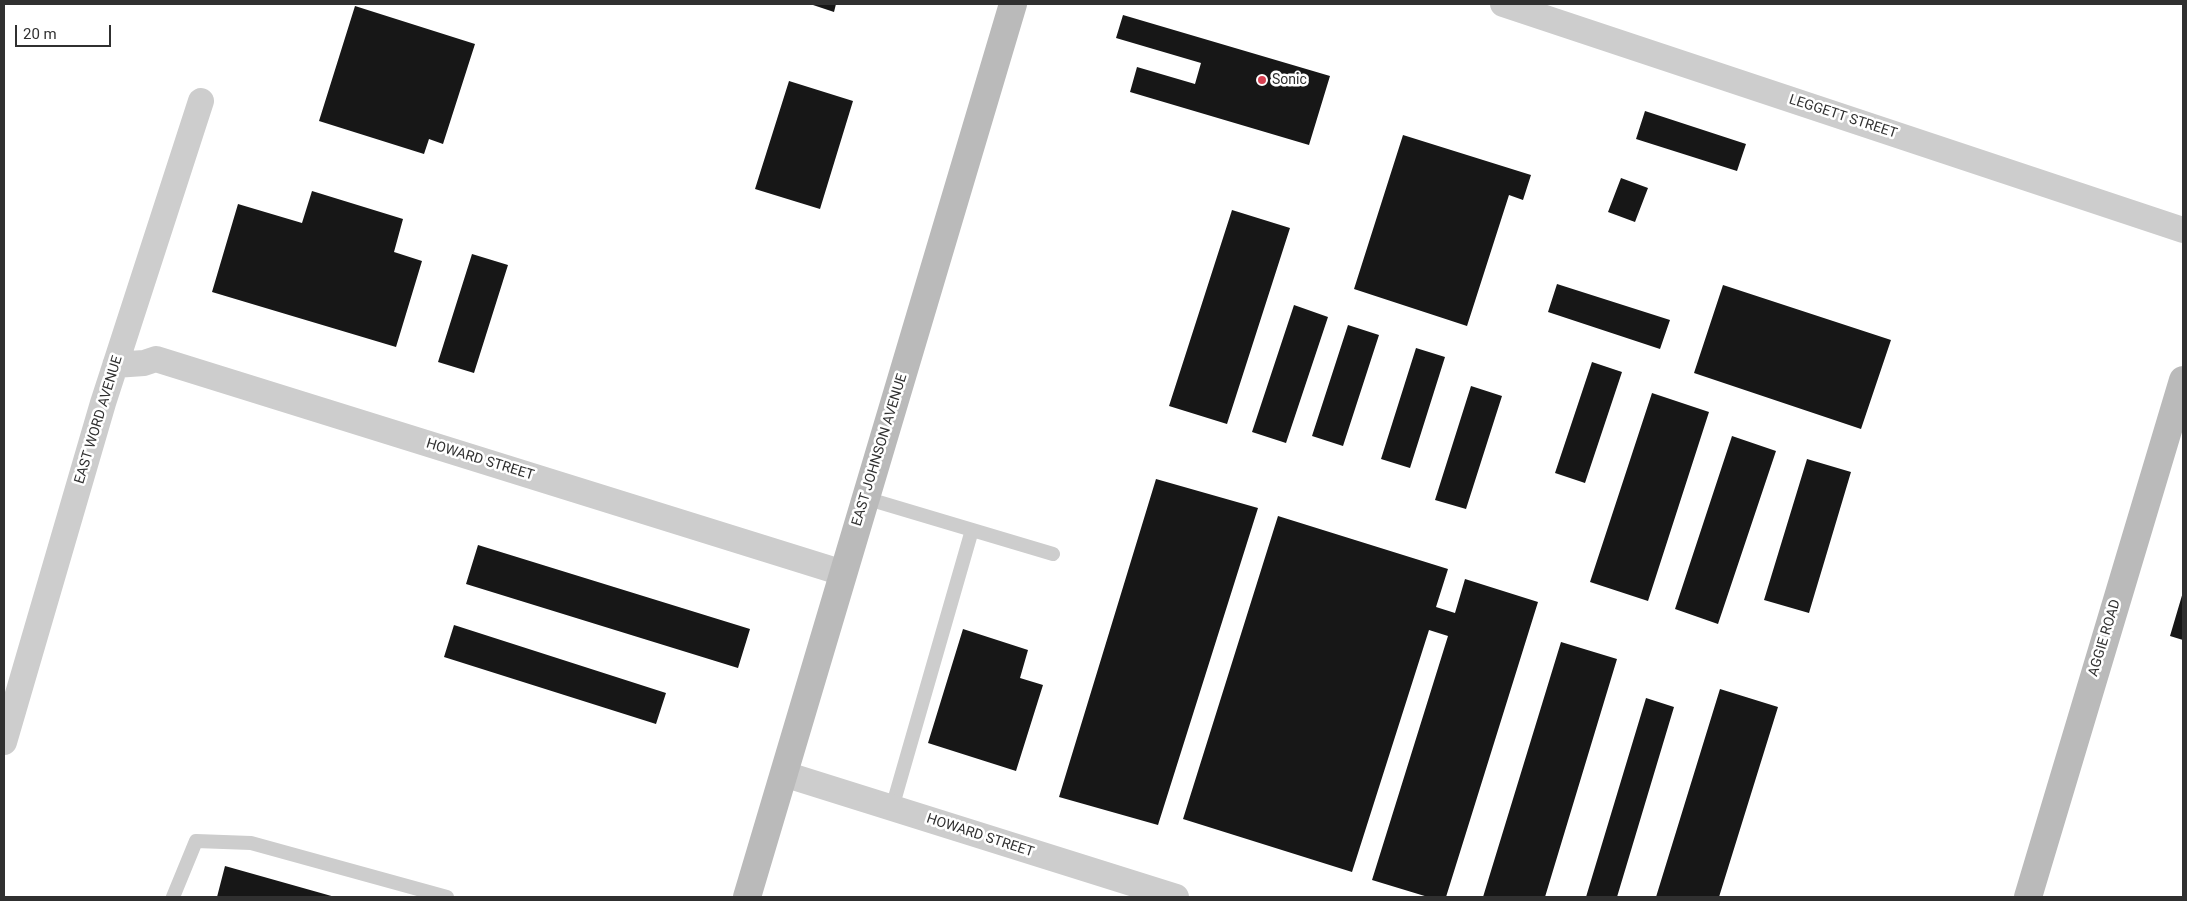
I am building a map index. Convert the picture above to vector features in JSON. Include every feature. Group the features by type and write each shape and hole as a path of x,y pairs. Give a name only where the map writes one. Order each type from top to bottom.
{"main road":[{"name":"EAST JOHNSON AVENUE","path":"747,897 1013,4"},
{"name":"AGGIE ROAD","path":"2028,897 2183,380"}],"street":[{"name":"LEGGETT STREET","path":"1503,4 2183,230"},
{"name":"EAST WORD AVENUE","path":"4,742 115,365 201,101"},
{"name":"HOWARD STREET","path":"115,365 156,359 843,573"},
{"name":"HOWARD STREET","path":"784,774 1176,897"}],"lane":[{"path":"865,498 1053,554"},
{"path":"892,808 972,530"},
{"path":"173,897 196,840 251,843 447,897"}],"building":[{"path":"810,4 836,4 834,12"},
{"path":"355,6 475,44 443,144 429,139 424,154 319,121"},
{"name":"Sonic","path":"1123,15 1330,76 1309,145 1130,92 1137,67 1195,84 1201,63 1116,38"},
{"path":"789,81 853,101 820,209 755,189"},
{"path":"1645,111 1746,144 1737,171 1636,139"},
{"path":"1403,135 1531,175 1523,200 1509,195 1467,326 1354,289"},
{"path":"1621,178 1648,188 1635,222 1608,212"},
{"path":"312,191 403,219 394,252 422,261 396,347 212,292 238,204 302,223"},
{"path":"1232,210 1290,228 1227,424 1169,406"},
{"path":"472,254 508,265 474,373 438,362"},
{"path":"1557,284 1670,320 1660,349 1548,312"},
{"path":"1723,285 1891,340 1861,429 1694,373"},
{"path":"1294,305 1328,317 1286,443 1252,432"},
{"path":"1348,325 1379,335 1343,446 1312,436"},
{"path":"1416,348 1445,357 1410,468 1381,459"},
{"path":"1592,362 1622,372 1585,483 1555,473"},
{"path":"1471,386 1502,396 1466,509 1435,500"},
{"path":"1652,393 1709,412 1648,601 1590,582"},
{"path":"1732,436 1776,451 1718,624 1675,609"},
{"path":"1807,459 1851,472 1809,613 1764,600"},
{"path":"1156,479 1258,508 1158,825 1059,797"},
{"path":"1278,516 1448,569 1436,607 1455,613 1465,579 1538,602 1446,897 1428,897 1372,880 1448,636 1429,630 1352,872 1183,819"},
{"path":"478,545 750,629 738,668 466,584"},
{"path":"2183,592 2183,640 2170,636"},
{"path":"454,625 666,693 656,724 444,657"},
{"path":"963,629 1028,650 1020,678 1043,685 1016,771 928,743"},
{"path":"1561,642 1617,659 1545,897 1483,897"},
{"path":"1720,689 1778,707 1719,897 1656,897"},
{"path":"1646,698 1674,707 1617,897 1586,897"},
{"path":"225,866 335,897 217,897"}],"place":[{"name":"Sonic","path":"1262,80"}]}
